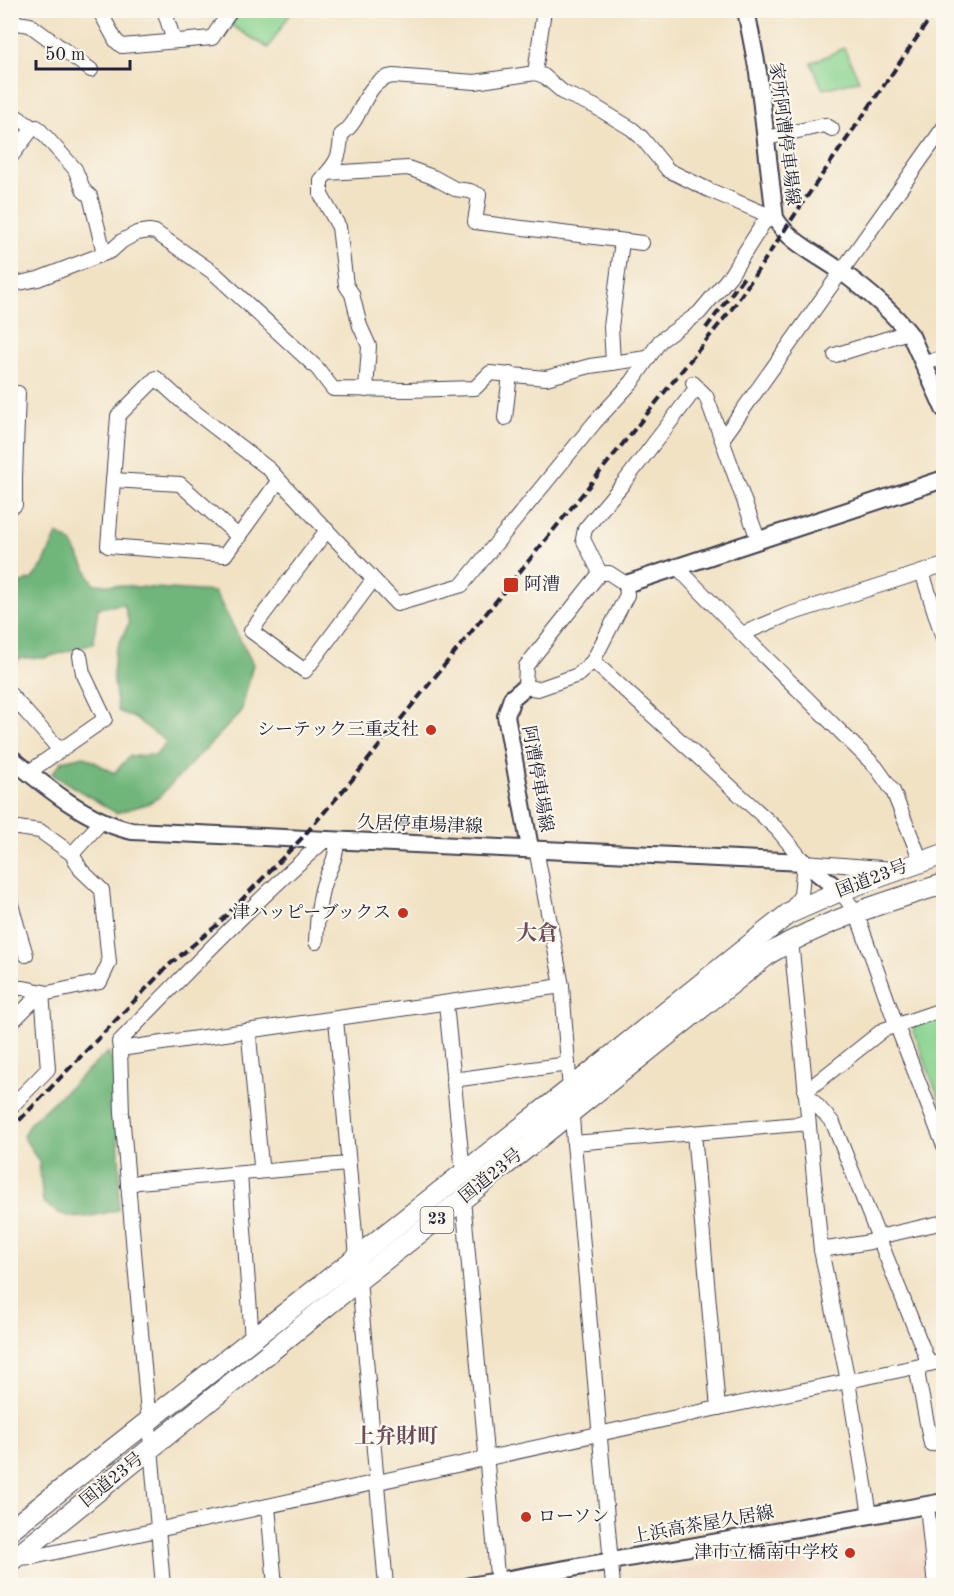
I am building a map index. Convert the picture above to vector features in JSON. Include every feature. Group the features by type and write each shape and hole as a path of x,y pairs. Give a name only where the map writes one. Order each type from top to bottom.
{"highway":[{"name":"国道23号","path":"10,1530 570,1089 788,914 897,869 944,854"},
{"name":"国道23号","path":"13,1560 358,1280 463,1199 770,953 792,940 856,912 944,884"}],"main road":[{"name":"家所阿漕停車場線","path":"747,11 767,138 775,218 783,232 841,272 894,316 908,332 944,409"},
{"path":"626,584 944,479"},
{"name":"阿漕停車場線","path":"525,687 512,698 506,716 533,848"},
{"name":"久居停車場津線","path":"10,757 101,822 132,831 804,862"},
{"path":"804,862 840,891"},
{"name":"上浜高茶屋久居線","path":"470,1586 498,1583 935,1503"}],"street":[{"path":"99,10 116,41 122,46 212,38 231,11"},
{"path":"164,10 174,41"},
{"path":"535,73 544,10"},
{"path":"13,24 30,25 91,70"},
{"path":"366,390 369,346 360,326 352,294 346,285 339,227 321,195 321,180 335,166 340,154 342,135 353,123 379,80 393,76 475,82 535,73 544,76 564,93 594,105 632,129 668,170 775,218"},
{"path":"10,112 33,128 37,127 39,132 75,169 84,191 90,196 104,253"},
{"path":"767,138 825,125 832,129"},
{"path":"723,438 944,127"},
{"path":"10,158 33,128"},
{"path":"327,173 408,168 433,177 455,189 479,195 475,222 642,243"},
{"path":"279,480 225,555 108,546 118,416 156,378 187,406 269,469 397,604 462,585 595,422 633,382 660,341 699,313 730,276 764,222 775,218"},
{"path":"10,285 38,279 111,251 137,232 149,231 155,232 214,273 317,368 333,389 475,388 490,373 546,378 590,366 647,358"},
{"path":"613,363 611,327 622,241"},
{"path":"835,355 908,332"},
{"path":"923,364 944,357"},
{"path":"505,418 510,374"},
{"path":"600,573 583,539 585,529 622,485 695,385 706,396 758,539"},
{"path":"15,505 13,476 18,393"},
{"path":"113,480 180,484 239,537"},
{"path":"327,530 251,631 305,671 373,580"},
{"path":"742,634 787,615 944,565"},
{"path":"676,566 876,767 893,790 921,861"},
{"path":"922,572 944,641"},
{"path":"600,573 609,573 626,584 627,595 593,661 578,675 538,689 525,687 526,666 600,573"},
{"path":"28,772 105,719 83,673 80,656"},
{"path":"593,661 777,829 804,862 801,895 788,914"},
{"path":"10,694 60,750"},
{"path":"72,854 101,822"},
{"path":"10,827 40,831 72,854 81,870 102,890 109,963 100,982 48,993 24,988 10,988"},
{"path":"163,1586 122,1113 119,1042 265,894 330,841 336,856 323,886 317,919 316,942"},
{"path":"533,848 562,986 613,1586"},
{"path":"804,862 897,869"},
{"path":"840,891 856,912 896,1024 944,1146"},
{"path":"10,902 13,923 26,955"},
{"path":"792,940 821,1250 848,1381 870,1515"},
{"path":"120,1049 562,986"},
{"path":"10,1024 42,992"},
{"path":"10,1108 48,1069 42,992"},
{"path":"446,1004 463,1172"},
{"path":"806,1092 883,1030 944,1009"},
{"path":"336,1019 386,1586"},
{"path":"251,1031 249,1037 261,1165 258,1172"},
{"path":"453,1080 568,1064"},
{"path":"806,1092 833,1123 878,1238 924,1366 918,1377 931,1444"},
{"path":"574,1143 798,1124 808,1121"},
{"path":"694,1133 718,1408"},
{"path":"128,1185 138,1182 348,1164"},
{"path":"240,1174 252,1340"},
{"path":"463,1199 498,1583"},
{"path":"821,1250 870,1242 944,1222"},
{"path":"13,1560 944,1361"},
{"path":"935,1503 935,1586"},
{"path":"268,1506 275,1586"}],"shaded area":[{"name":"津市立橋南中学校","path":"924,1527 930,1585 620,1586 624,1580"}],"green space":[{"path":"256,11 292,11 268,48 229,24 234,17"},
{"path":"844,48 859,80 823,89 811,63"},
{"path":"57,534 71,542 94,584 215,592 253,664 241,712 158,798 147,804 116,813 52,774 62,761 84,756 114,773 130,756 156,755 167,742 134,718 118,711 113,675 115,652 129,623 124,604 98,608 93,644 44,658 21,658 11,664 11,587 32,579 43,565"},
{"path":"943,1016 943,1109 913,1030 914,1026"},
{"path":"108,1052 115,1067 120,1175 118,1210 87,1217 71,1217 53,1210 43,1202 39,1162 23,1136 30,1123"}],"railway":[{"path":"10,1130 169,965 217,925 301,839 347,786 734,306 936,10"},
{"path":"706,328 744,277"}],"place":[{"name":"阿漕","path":"511,585"},
{"name":"シーテック三重支社","path":"431,730"},
{"name":"津ハッピーブックス","path":"403,913"},
{"name":"ローソン","path":"526,1517"},
{"name":"津市立橋南中学校","path":"850,1553"}],"district":[{"name":"大倉","path":"537,934"},
{"name":"上弁財町","path":"396,1437"}]}
